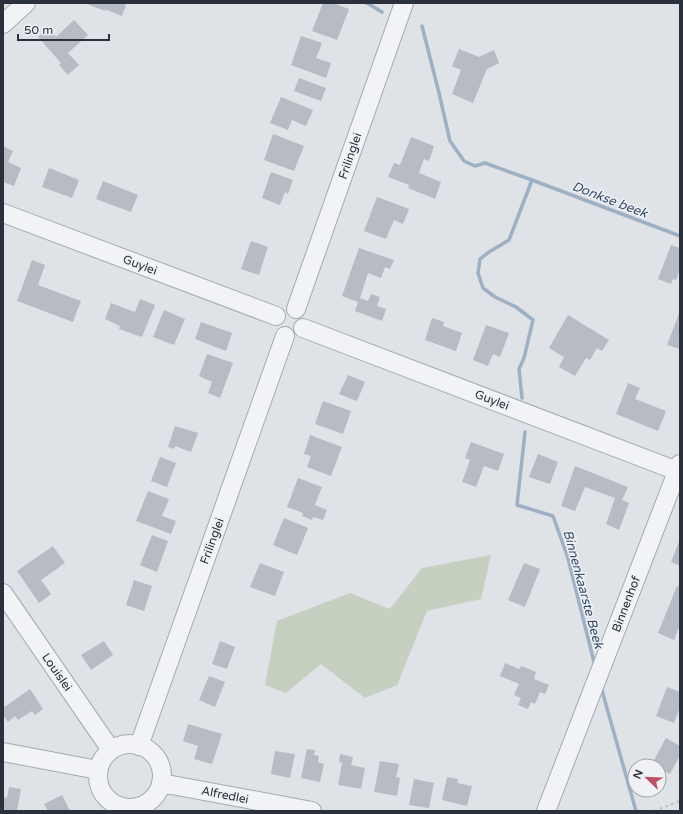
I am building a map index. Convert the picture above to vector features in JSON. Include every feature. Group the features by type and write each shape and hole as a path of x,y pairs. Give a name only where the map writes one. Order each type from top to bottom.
{"street":[{"path":"3,24 26,3"},
{"name":"Frilinglei","path":"296,309 404,3"},
{"name":"Guylei","path":"3,213 276,316"},
{"path":"286,308 296,309 301,313 303,318 303,328 299,334 290,337 284,336 275,326 276,316 286,308"},
{"name":"Guylei","path":"303,328 679,469"},
{"name":"Frilinglei","path":"139,746 284,336"},
{"name":"Binnenhof","path":"546,811 679,469"},
{"name":"Louislei","path":"3,594 111,750"},
{"path":"125,745 139,746 149,751 157,760 161,771 161,783 149,807 117,808 102,792 98,781 98,770 103,759 111,750 125,745"},
{"path":"3,752 98,770"},
{"name":"Alfredlei","path":"161,783 312,811"}],"path":[{"path":"654,811 680,801"}],"green space":[{"path":"491,555 481,599 427,611 397,685 365,698 321,664 286,693 265,685 277,621 350,593 390,609 422,568"}],"building":[{"path":"84,3 122,3 126,5 122,16"},
{"path":"323,3 333,3 349,9 337,40 312,31"},
{"path":"74,20 88,35 68,53 79,65 68,75 59,65 61,63 38,37 48,28 56,37"},
{"path":"301,36 322,43 316,58 331,63 326,78 291,65"},
{"path":"459,49 479,57 494,50 499,63 487,69 473,103 452,94 461,70 452,66"},
{"path":"299,78 326,88 321,101 294,91"},
{"path":"281,97 313,110 306,126 292,120 288,130 270,123"},
{"path":"273,134 304,146 294,171 264,160"},
{"path":"411,137 434,146 429,161 424,159 419,173 441,182 435,199 408,188 409,185 388,177 394,163 400,165"},
{"path":"3,146 13,151 8,162 21,168 14,186 3,182"},
{"path":"49,168 79,180 72,198 42,187"},
{"path":"271,172 293,180 288,194 285,192 280,205 262,198"},
{"path":"103,181 138,195 131,212 96,199"},
{"path":"377,197 409,209 403,224 394,220 386,239 364,231"},
{"path":"251,241 268,247 259,275 241,269"},
{"path":"671,245 680,248 680,269 676,280 673,279 671,284 658,279"},
{"path":"359,248 394,260 390,269 385,267 381,278 368,273 360,298 368,301 371,294 380,297 377,306 386,309 382,321 355,311 358,302 342,296"},
{"path":"32,260 45,265 38,285 81,301 73,322 17,301"},
{"path":"140,299 155,305 142,337 119,329 120,326 105,319 111,303 135,312"},
{"path":"164,310 185,319 174,345 153,337"},
{"path":"680,311 680,349 667,345"},
{"path":"568,315 609,340 602,351 597,348 590,360 586,358 575,376 559,367 564,357 549,348"},
{"path":"432,318 444,322 443,326 462,333 456,351 425,340"},
{"path":"201,322 232,333 226,351 195,339"},
{"path":"486,325 509,333 500,357 493,354 488,366 473,360"},
{"path":"207,354 233,363 220,398 208,393 212,382 199,376"},
{"path":"348,375 365,382 357,401 339,394"},
{"path":"628,383 640,388 635,399 666,411 658,431 616,414"},
{"path":"323,401 351,411 343,434 315,424"},
{"path":"175,426 198,433 191,452 175,446 174,449 168,447"},
{"path":"310,435 342,447 331,476 307,467 311,456 304,454"},
{"path":"471,442 504,454 498,471 484,466 476,487 462,482 470,460 465,458"},
{"path":"538,454 558,462 550,484 529,477"},
{"path":"160,457 176,463 167,487 151,481"},
{"path":"575,466 628,487 622,500 629,503 619,530 606,524 615,498 585,487 575,511 561,506"},
{"path":"298,478 322,487 315,505 327,510 323,520 313,517 312,520 302,516 303,513 287,507"},
{"path":"148,491 169,499 162,516 176,521 171,534 136,521"},
{"path":"284,518 308,528 297,555 273,545"},
{"path":"152,535 168,541 157,572 140,565"},
{"path":"680,539 680,566 671,562"},
{"path":"53,546 65,563 41,580 51,594 39,603 17,571"},
{"path":"260,563 284,572 275,596 250,587"},
{"path":"524,563 540,569 525,607 508,600"},
{"path":"134,580 152,586 144,611 126,605"},
{"path":"677,586 680,587 680,625 674,640 658,633"},
{"path":"104,641 113,655 91,670 81,655"},
{"path":"220,641 235,647 227,669 212,664"},
{"path":"505,663 519,669 521,666 536,672 534,679 549,685 545,694 540,692 535,704 531,702 528,709 518,705 521,698 514,695 519,684 500,676"},
{"path":"209,676 225,682 215,707 199,700"},
{"path":"667,687 680,692 680,707 674,723 656,716"},
{"path":"30,689 43,709 35,715 32,711 18,720 15,716 8,722 3,715 3,708"},
{"path":"188,724 222,734 212,764 194,759 198,746 183,741"},
{"path":"666,738 680,746 680,755 670,774 667,772 667,758 655,758"},
{"path":"307,749 315,750 314,755 319,756 318,762 324,764 320,782 301,778"},
{"path":"275,751 295,754 290,778 271,774"},
{"path":"340,754 353,757 351,765 365,768 361,789 338,785 342,763 339,762"},
{"path":"380,761 399,764 396,777 400,778 397,796 374,792"},
{"path":"447,777 458,779 457,783 472,786 467,806 442,800"},
{"path":"414,779 434,783 429,808 409,805"},
{"path":"9,787 21,789 17,811 3,811 3,797 7,798"},
{"path":"62,795 70,811 48,811 44,804"}],"waterway":[{"name":"Binnenkaarste Beek","path":"367,3 382,12"},
{"name":"Binnenkaarste Beek","path":"422,26 450,141 464,161 475,166 485,163 532,180 509,240 480,259 478,273 483,288 495,297 516,307 533,320 524,358 519,369 522,398"},
{"name":"Donkse beek","path":"532,180 680,236"},
{"name":"Binnenkaarste Beek","path":"525,432 517,505 553,516 568,558 595,666"},
{"path":"601,687 636,811"}]}
